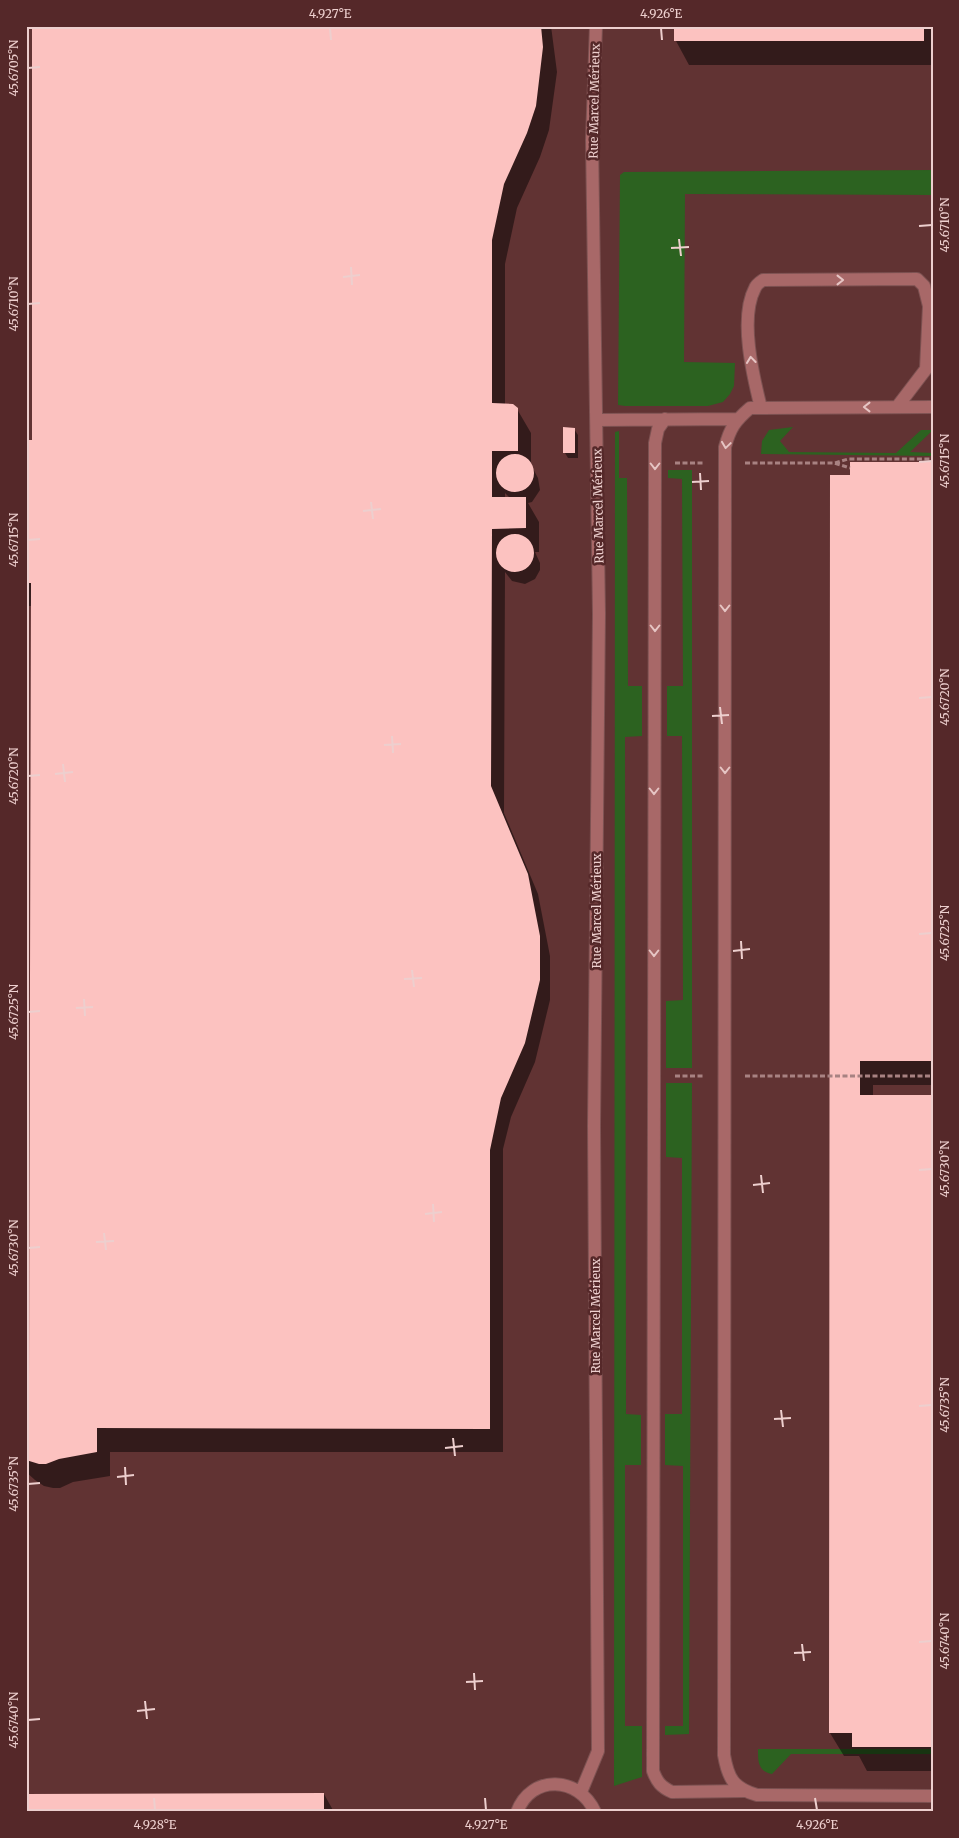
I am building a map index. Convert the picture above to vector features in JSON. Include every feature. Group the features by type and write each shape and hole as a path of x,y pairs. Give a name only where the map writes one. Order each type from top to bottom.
{"street":[{"name":"Rue Marcel Mérieux","path":"581,1792 598,1751 594,1136 599,614 592,140 596,26"},
{"path":"761,408 750,363 748,314 755,288 763,280 917,279 924,286 928,306 926,369 897,407"},
{"path":"744,1791 734,1783 727,1772 724,1755 725,447 728,433 736,419 750,408 933,407"},
{"path":"665,419 658,430 654,443 653,1770 656,1780 672,1792 744,1791 757,1795 933,1796"},
{"path":"597,420 736,419"},
{"path":"517,1812 529,1794 541,1786 555,1784 569,1786 581,1792 590,1802 595,1812"}],"path":[{"path":"655,464 834,463 848,459 933,459"},
{"path":"834,463 850,468"},
{"path":"654,1076 933,1076"}],"green space":[{"path":"933,170 933,195 685,194 684,362 735,363 734,386 723,402 708,406 618,405 620,175 624,172"},
{"path":"793,427 780,441 789,452 896,453 921,430 933,430 910,452 933,453 933,456 761,454 762,441 769,430"},
{"path":"619,431 619,478 627,478 628,686 642,686 642,736 625,737 626,1414 641,1415 641,1465 625,1465 625,1726 642,1726 642,1777 614,1786 615,432"},
{"path":"668,470 692,470 692,1068 666,1068 666,1001 683,1000 682,736 667,736 667,686 683,686 682,479 668,478"},
{"path":"666,1083 692,1083 689,1734 665,1735 665,1726 683,1726 683,1466 665,1465 665,1414 682,1414 682,1158 666,1157"},
{"path":"758,1749 933,1749 933,1754 791,1754 772,1774 767,1773 761,1768"}],"building":[{"path":"32,26 541,26 543,47 536,106 527,133 504,184 492,240 492,403 513,404 518,408 518,451 492,451 492,497 526,497 526,528 492,529 491,786 528,874 540,936 540,980 525,1043 501,1098 490,1150 490,1429 97,1428 97,1452 59,1459 46,1464 26,1460 26,1377 29,1377 31,583 26,583 26,440 32,440"},
{"path":"674,26 924,26 924,41 674,41"},
{"path":"563,427 575,428 575,453 563,453"},
{"path":"515,454 522,455 528,460 533,466 533,480 528,486 522,491 515,492 508,491 502,486 497,480 496,473 497,466 502,460 508,455"},
{"path":"850,462 933,462 933,1061 860,1061 860,1095 933,1095 933,1747 852,1747 852,1733 829,1733 830,475 850,475"},
{"path":"515,534 528,540 534,553 528,566 515,572 502,566 496,553 502,540"},
{"path":"324,1793 324,1812 26,1812 26,1794"}]}
